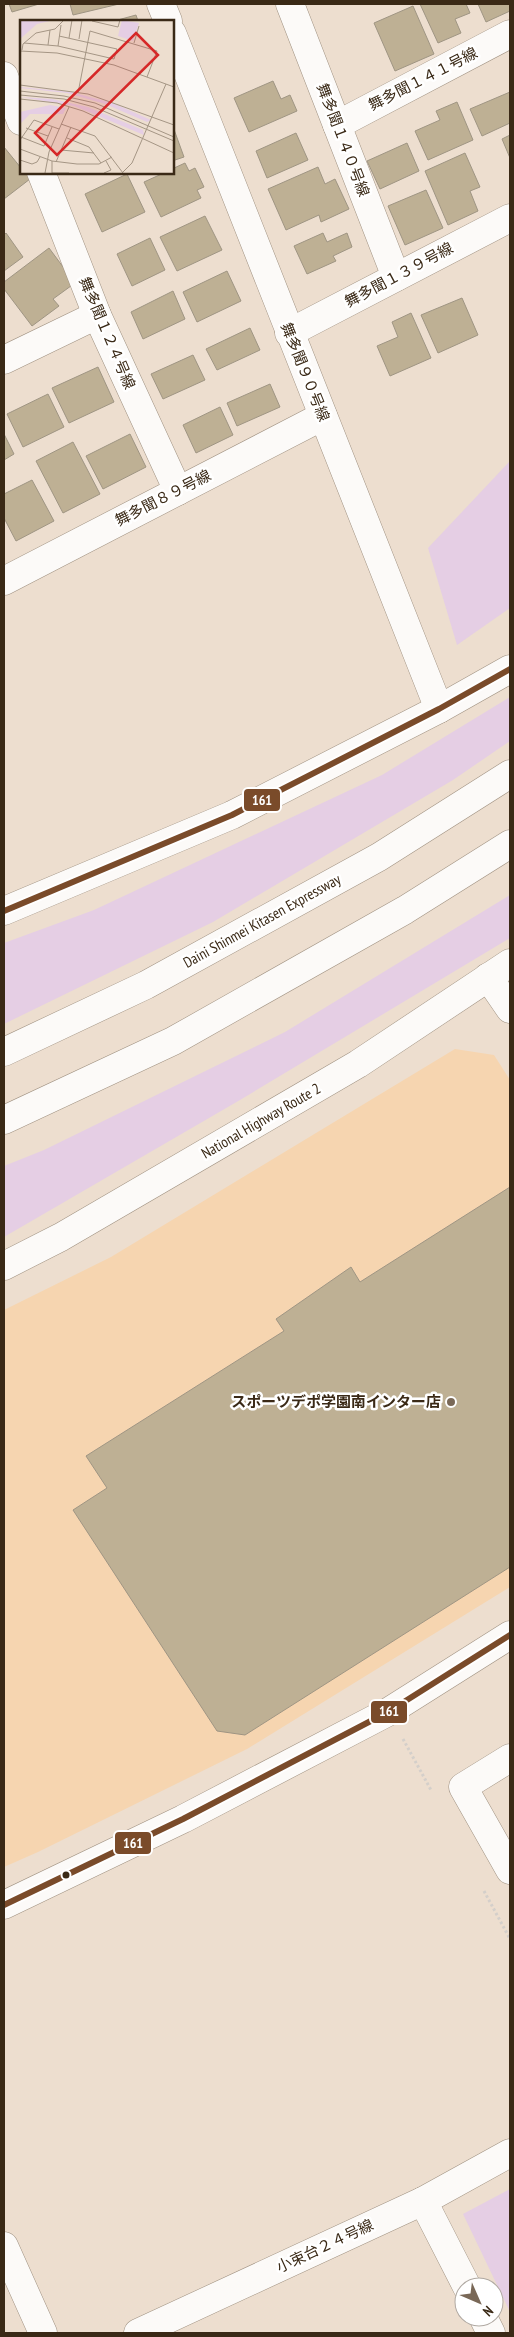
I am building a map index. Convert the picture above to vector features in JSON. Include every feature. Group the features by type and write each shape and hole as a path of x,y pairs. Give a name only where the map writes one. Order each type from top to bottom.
{"main road":[{"path":"161,4 168,20"},
{"name":"舞多聞１４０号線","path":"290,4 396,277"},
{"name":"舞多聞１４１号線","path":"336,124 510,34"},
{"name":"舞多聞９０号線","path":"174,38 439,710"},
{"path":"4,76 14,115"},
{"name":"舞多聞１２４号線","path":"43,174 97,315 178,491"},
{"name":"舞多聞１３９号線","path":"289,333 510,218"},
{"path":"4,360 97,315"},
{"name":"舞多聞８９号線","path":"4,581 323,416"},
{"path":"4,911 232,815 439,710 510,668"},
{"name":"Daini Shinmei Kitasen Expressway","path":"4,1052 146,985 379,857 510,774"},
{"path":"4,1120 173,1041 405,910 510,844"},
{"path":"499,970 510,1010"},
{"name":"National Highway Route 2","path":"4,1266 61,1237 358,1064 499,970"},
{"path":"4,1905 183,1819 388,1712 510,1635"},
{"path":"510,1758 463,1787 510,1870"},
{"name":"小束台２４号線","path":"138,2333 423,2201 510,2153"},
{"path":"423,2201 462,2277"},
{"path":"4,2246 43,2333"}],"shaded area":[{"path":"510,461 510,608 457,645 428,548"},
{"path":"510,697 510,741 453,780 213,922 4,1024 4,943 94,910 382,775"},
{"path":"510,895 510,938 240,1100 4,1237 4,1166 44,1150 285,1032"},
{"path":"455,1049 494,1055 510,1080 510,1587 247,1749 4,1867 4,1310 111,1257"},
{"path":"510,2189 510,2312 504,2299 504,2277 493,2277 463,2214"}],"building":[{"path":"9,4 39,4 12,12"},
{"path":"70,4 119,4 73,15"},
{"path":"420,4 466,4 470,13 455,19 461,33 438,43"},
{"path":"478,4 510,4 510,11 486,22"},
{"path":"413,6 434,54 395,71 374,23"},
{"path":"136,15 138,20 118,20"},
{"path":"273,81 281,99 290,95 297,111 249,132 234,98"},
{"path":"510,92 510,123 482,136 470,109"},
{"path":"457,102 473,140 428,160 415,131 440,120 436,111"},
{"path":"174,130 184,157 174,160"},
{"path":"296,133 308,160 267,178 256,151"},
{"path":"510,135 510,158 502,139"},
{"path":"407,143 419,171 380,189 367,161"},
{"path":"4,147 20,167 20,174 26,174 30,179 4,199"},
{"path":"465,153 480,187 470,191 478,211 448,225 425,171"},
{"path":"185,163 189,171 195,168 204,187 197,190 201,198 161,217 144,182 162,174 174,174 174,168"},
{"path":"318,167 325,184 335,179 349,209 321,222 319,215 286,230 268,189"},
{"path":"127,174 145,212 102,232 85,194"},
{"path":"426,190 443,228 405,245 388,206"},
{"path":"205,216 222,250 177,271 160,237"},
{"path":"6,233 23,257 4,271 4,235"},
{"path":"323,233 327,242 347,233 352,247 333,256 336,261 307,274 294,246"},
{"path":"150,238 165,270 132,286 117,254"},
{"path":"49,248 75,283 53,299 59,306 32,326 4,289 4,282"},
{"path":"227,271 241,301 197,322 183,292"},
{"path":"173,291 185,319 143,339 131,312"},
{"path":"462,298 478,335 438,353 421,315"},
{"path":"411,313 431,358 390,376 377,346 398,337 392,322"},
{"path":"250,328 260,350 217,370 206,349"},
{"path":"193,355 205,380 163,399 151,374"},
{"path":"98,367 114,402 69,423 52,388"},
{"path":"270,384 280,407 237,426 227,403"},
{"path":"48,394 64,427 23,447 7,414"},
{"path":"220,407 233,435 196,453 183,425"},
{"path":"4,434 14,454 4,460"},
{"path":"130,434 146,467 103,489 86,456"},
{"path":"73,442 100,494 63,513 36,461"},
{"path":"32,480 54,521 16,541 4,518 4,494"},
{"path":"510,1187 510,1567 245,1735 217,1731 73,1510 107,1488 86,1456 284,1331 276,1319 351,1267 360,1282"}],"transit line":[{"name":"161","path":"4,911 232,815 439,709 510,669"},
{"name":"161","path":"4,1905 183,1819 388,1712 510,1635"}],"place":[{"name":"スポーツデポ学園南インター店","path":"451,1402"}]}
